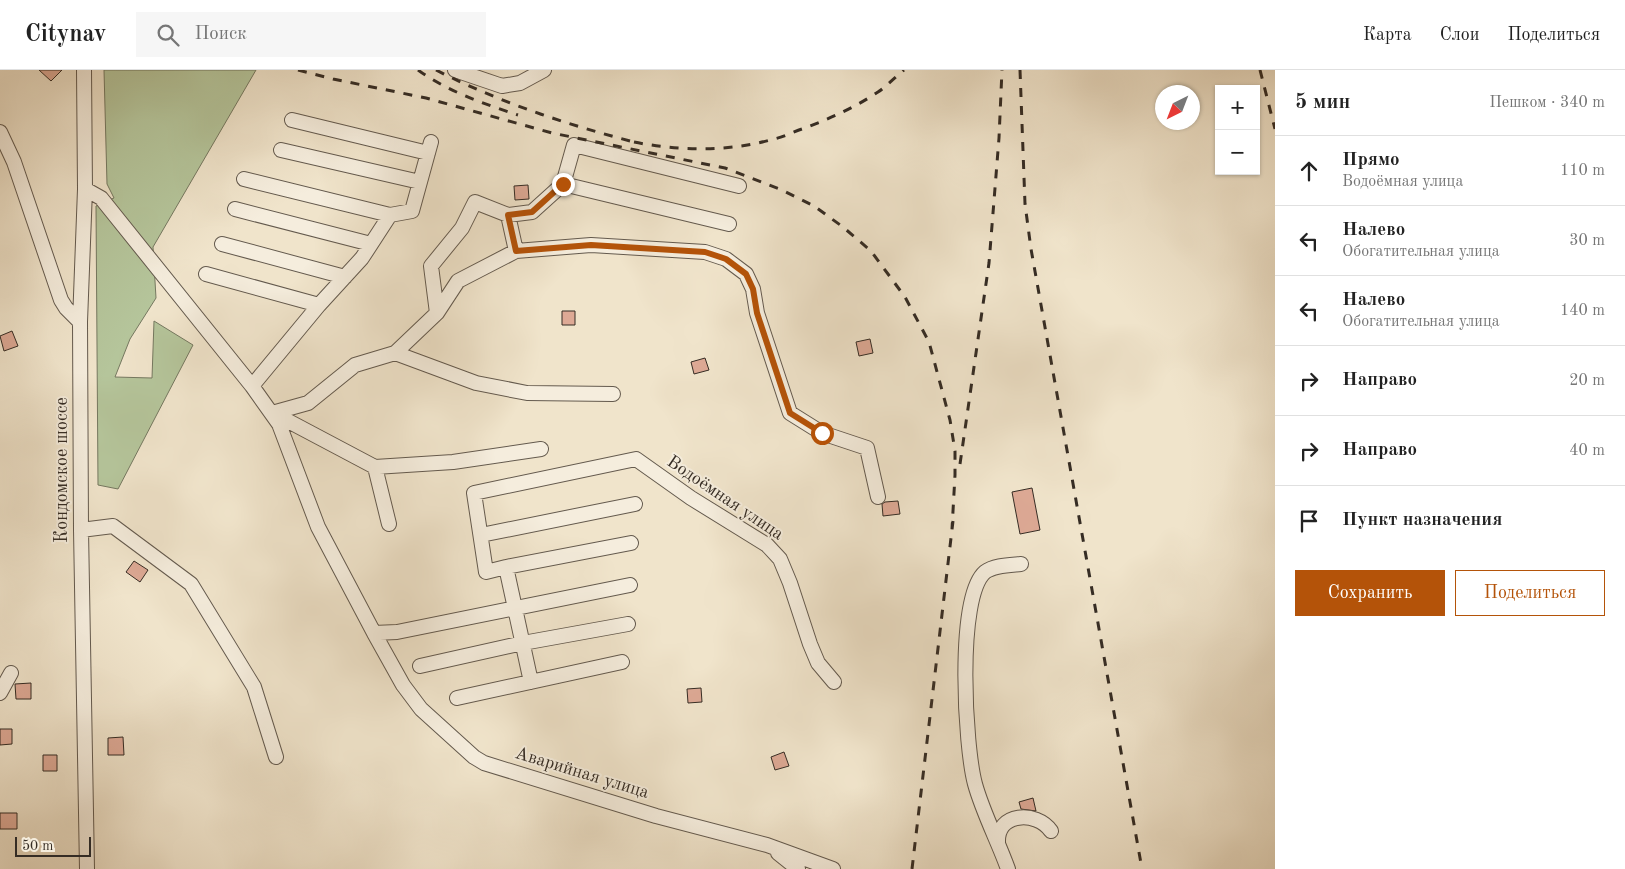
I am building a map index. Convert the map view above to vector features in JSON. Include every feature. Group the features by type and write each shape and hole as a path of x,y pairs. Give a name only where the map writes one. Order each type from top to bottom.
{"street":[{"name":"Кондомское шоссе","path":"84,70 85,188 80,322 81,530 87,869"},
{"path":"455,70 502,86 520,84 544,70"},
{"path":"244,179 390,215 412,211 430,147 292,120"},
{"path":"0,132 14,162 61,300 80,322"},
{"path":"437,313 431,266 462,228 476,202 508,215 532,212 563,184 574,144 739,186"},
{"path":"281,150 420,182"},
{"path":"563,184 729,224"},
{"path":"85,188 101,198 252,386 276,419 375,467 453,462 541,449"},
{"path":"235,209 371,244"},
{"path":"252,386 362,258 390,215"},
{"path":"508,215 516,251"},
{"path":"222,244 345,277"},
{"path":"276,419 308,403 355,365 395,353 437,313 458,281 516,251 591,245 705,252 726,259 746,274 753,289 757,313 790,413 822,433 867,448 878,497"},
{"path":"206,274 320,305"},
{"path":"395,353 476,383 528,393 613,394"},
{"name":"Аварийная улица","path":"276,419 318,527 403,685 421,708 474,757 484,762 656,816 768,845 833,869"},
{"name":"Водоёмная улица","path":"480,535 474,493 636,459 691,498 767,545 780,559 818,663 834,682"},
{"path":"375,467 389,524"},
{"path":"631,543 486,572 480,535 635,504"},
{"path":"81,530 113,526 191,584 254,687 276,757"},
{"path":"1008,869 975,783 971,762 966,713 968,633 971,598 980,577 986,571 997,567 1021,564"},
{"path":"506,567 531,682"},
{"path":"374,633 396,632 630,584"},
{"path":"420,666 523,643 628,624"},
{"path":"457,698 622,662"},
{"path":"0,694 11,673"},
{"path":"998,842 1000,829 1006,823 1018,819 1038,819 1051,831"},
{"path":"768,845 798,869"}],"green space":[{"path":"104,70 256,70 153,247 156,298 130,339 115,377 152,378 154,321 193,345 118,489 98,485 96,206 114,198 107,184"}],"building":[{"path":"39,70 62,70 51,81"},
{"path":"528,185 529,199 515,200 514,186"},
{"path":"562,311 575,311 575,325 562,325"},
{"path":"12,331 18,346 4,351 0,336"},
{"path":"870,339 873,353 859,356 856,342"},
{"path":"705,358 709,370 694,374 691,362"},
{"path":"1032,488 1040,530 1020,534 1012,492"},
{"path":"898,501 900,514 883,516 882,504"},
{"path":"134,561 148,570 140,582 126,572"},
{"path":"31,683 31,699 16,699 15,684"},
{"path":"701,688 702,702 688,703 687,689"},
{"path":"0,729 12,729 12,744 0,745"},
{"path":"123,737 124,755 108,755 108,738"},
{"path":"784,752 789,766 775,770 771,757"},
{"path":"43,755 57,755 57,771 43,771"},
{"path":"1033,798 1036,811 1021,809 1019,802"},
{"path":"0,813 17,813 17,829 0,829"}],"railway":[{"path":"298,70 426,98 552,133 725,168 782,190 814,206 871,251 905,297 929,342 950,420 955,451 952,529"},
{"path":"418,70 453,91 518,115"},
{"path":"436,70 510,103 586,129 638,143"},
{"path":"634,142 704,149 739,146 778,138 841,113 860,103 881,90 904,70"},
{"path":"960,464 989,263 999,138 1002,70"},
{"path":"1020,70 1025,204 1031,249 1142,869"},
{"path":"1260,70 1275,129"},
{"path":"912,869 953,521"}],"route":[{"path":"563,184 532,212 508,215 516,251 591,245 705,252 726,259 746,274 753,289 757,313 790,413 822,433"}]}
